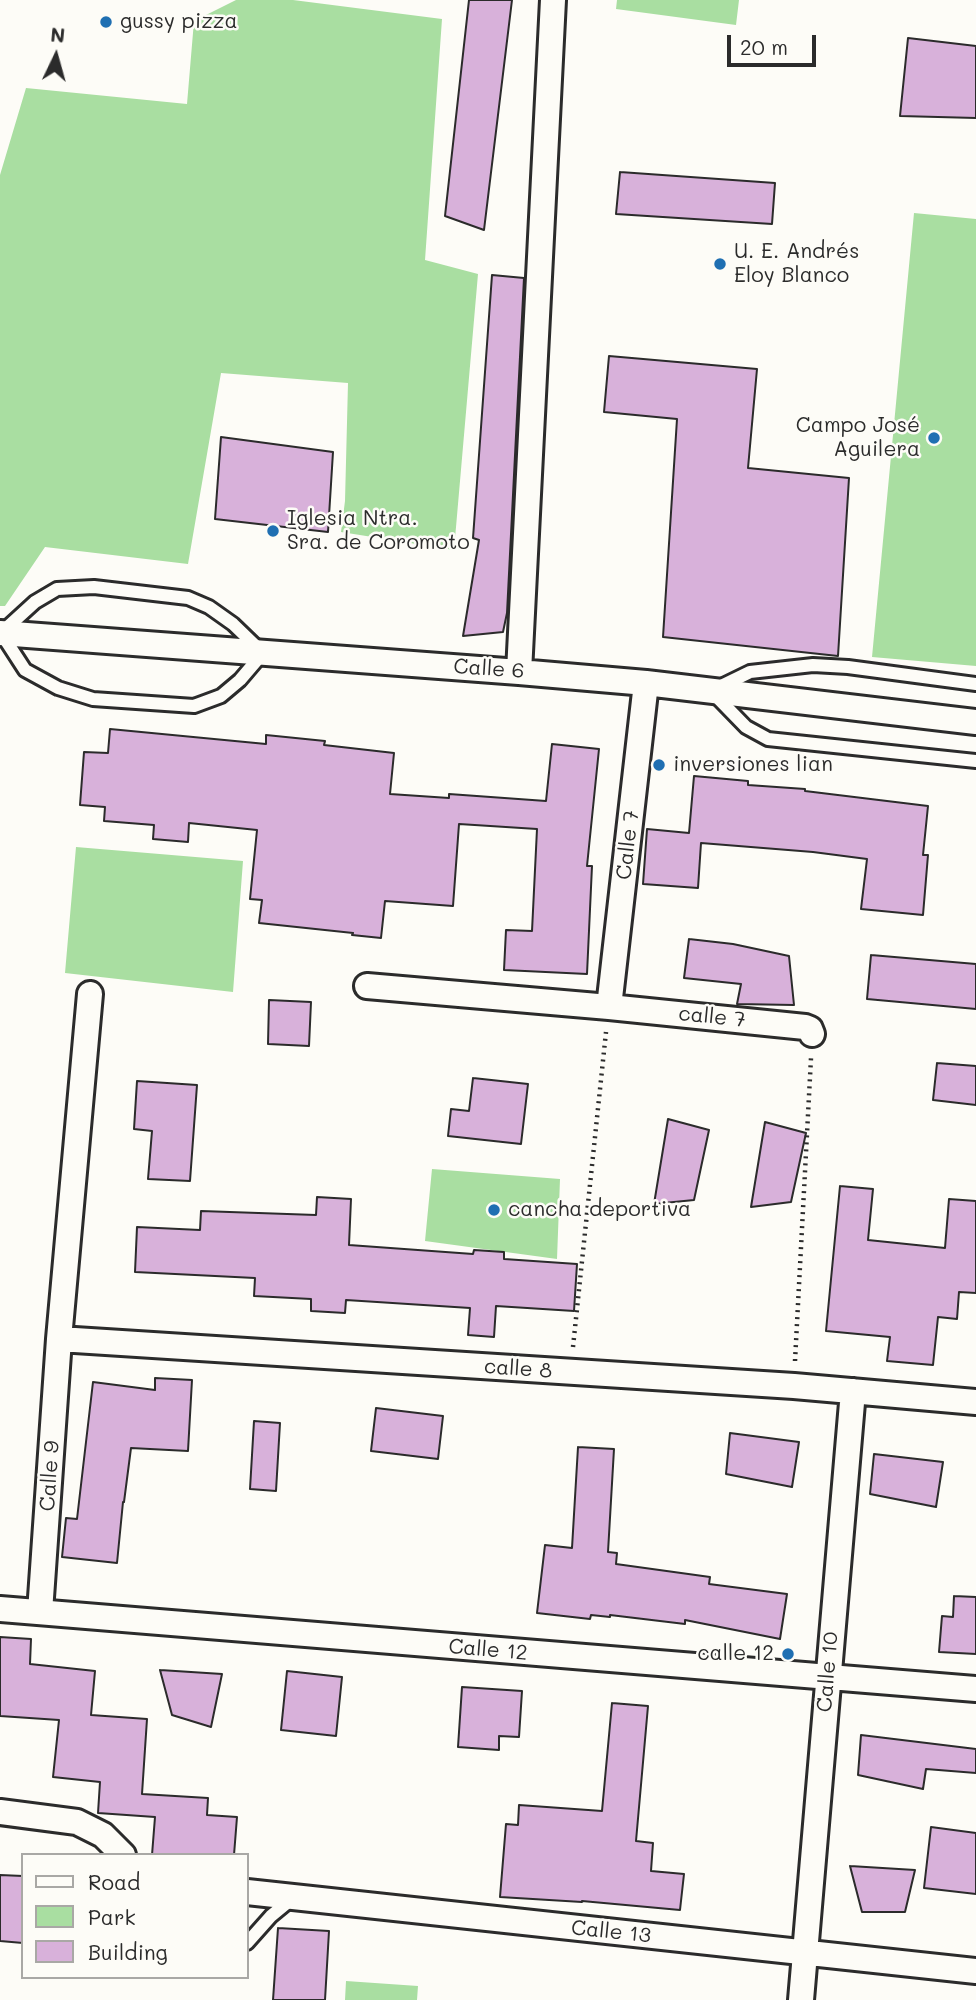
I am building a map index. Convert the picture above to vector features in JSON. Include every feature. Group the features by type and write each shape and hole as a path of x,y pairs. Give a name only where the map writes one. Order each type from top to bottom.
{"street":[{"path":"519,671 553,0"},
{"name":"Calle 6","path":"1,633 519,671 646,683 976,722"},
{"name":"Calle 7","path":"609,1007 646,683"},
{"name":"calle 7","path":"367,986 805,1027 810,1029 812,1034"},
{"name":"Calle 9","path":"40,1612 59,1339 90,994"},
{"name":"calle 8","path":"59,1339 794,1386 976,1402"},
{"name":"Calle 10","path":"800,2000 853,1391"},
{"name":"Calle 12","path":"0,1609 976,1689"},
{"path":"0,1812 77,1822 103,1835 121,1853"},
{"name":"Calle 13","path":"248,1892 976,1972"}],"lane":[{"path":"94,587 188,598 209,607 233,624 263,653 240,680 221,696 194,706 93,699 58,688 25,670 1,633 34,602 57,589 94,587"},
{"path":"976,684 813,664 750,672 711,691 746,727 768,739 976,761"},
{"path":"248,1942 271,1916 294,1897"}],"path":[{"path":"571,1373 609,1007"},
{"path":"794,1386 812,1034"}],"green space":[{"path":"236,0 293,0 442,19 425,260 478,274 454,550 341,532 345,501 348,383 221,373 188,564 45,547 5,606 0,606 0,175 26,88 187,104 194,21"},
{"path":"617,0 739,0 736,25 616,9"},
{"name":"Campo José Aguilera","path":"914,213 976,219 976,666 872,657"},
{"path":"76,847 243,861 233,992 65,973"},
{"name":"cancha deportiva","path":"432,1169 560,1179 557,1259 425,1241"},
{"path":"346,1981 418,1986 417,2000 345,2000"}],"building":[{"path":"469,0 512,0 484,230 445,216"},
{"path":"908,38 976,46 976,118 900,116"},
{"path":"620,172 775,183 772,224 616,214"},
{"path":"492,275 524,278 507,613 503,632 463,636 479,540 473,538"},
{"path":"609,356 757,369 748,468 849,478 838,656 663,637 677,419 604,412"},
{"path":"221,437 333,452 328,532 215,519"},
{"path":"110,729 266,744 266,735 325,741 324,745 394,753 390,794 449,798 449,794 546,801 552,744 599,749 587,866 592,866 587,974 504,970 506,930 532,931 537,829 459,824 453,906 385,901 381,938 259,923 262,900 250,899 257,830 189,823 188,842 153,839 154,825 104,821 105,807 80,805 84,752 108,753"},
{"path":"694,776 928,806 923,855 928,855 923,915 861,909 867,859 813,852 701,843 698,888 643,884 647,829 689,833"},
{"path":"689,939 733,944 789,956 794,1005 737,1004 741,984 684,978"},
{"path":"871,955 976,964 976,1009 867,999"},
{"path":"269,1000 311,1002 309,1046 268,1044"},
{"path":"937,1063 976,1066 976,1105 933,1100"},
{"path":"473,1078 528,1084 521,1144 448,1136 451,1109 469,1111"},
{"path":"137,1081 197,1085 190,1181 148,1179 152,1131 134,1129"},
{"path":"668,1119 709,1130 694,1200 654,1204"},
{"path":"765,1122 806,1133 791,1202 751,1207"},
{"path":"840,1186 873,1189 868,1240 945,1248 949,1199 976,1201 976,1293 959,1292 957,1319 938,1317 933,1365 887,1361 890,1337 826,1331"},
{"path":"317,1197 351,1199 349,1245 473,1254 474,1250 504,1252 504,1259 577,1264 574,1311 496,1306 494,1337 468,1335 470,1308 346,1300 345,1313 311,1311 311,1299 254,1296 255,1278 135,1272 137,1227 200,1230 201,1211 316,1215"},
{"path":"155,1378 192,1380 188,1451 131,1448 117,1563 62,1557 66,1518 77,1519 93,1382 155,1390"},
{"path":"376,1408 443,1416 438,1459 371,1451"},
{"path":"254,1421 280,1423 276,1491 250,1489"},
{"path":"730,1433 799,1442 792,1487 726,1474"},
{"path":"578,1447 614,1449 608,1552 617,1553 616,1564 710,1577 709,1584 787,1594 780,1639 685,1620 685,1624 610,1615 591,1615 590,1619 537,1613 545,1545 572,1548"},
{"path":"874,1454 943,1462 936,1507 870,1494"},
{"path":"954,1596 976,1597 976,1654 939,1652 942,1616 953,1617"},
{"path":"0,1637 31,1639 30,1664 95,1671 91,1715 147,1719 142,1794 208,1798 207,1815 237,1817 234,1853 152,1853 155,1817 98,1813 100,1782 53,1777 59,1720 0,1716"},
{"path":"160,1670 222,1674 211,1727 172,1715"},
{"path":"287,1671 342,1677 336,1736 281,1730"},
{"path":"462,1687 522,1691 519,1737 499,1736 499,1750 458,1747"},
{"path":"612,1703 648,1706 636,1841 653,1843 651,1871 684,1874 680,1910 500,1897 506,1824 518,1825 519,1805 602,1811"},
{"path":"861,1735 976,1749 976,1773 926,1769 923,1789 858,1775"},
{"path":"931,1827 976,1833 976,1894 924,1888"},
{"path":"850,1866 915,1870 905,1912 862,1912"},
{"path":"0,1875 21,1876 21,1943 0,1941"},
{"path":"278,1928 329,1931 325,2000 273,2000"}],"place":[{"name":"gussy pizza","path":"106,22"},
{"name":"U. E. Andrés Eloy Blanco","path":"720,264"},
{"name":"Campo José Aguilera","path":"934,438"},
{"name":"Iglesia Ntra. Sra. de Coromoto","path":"273,531"},
{"name":"inversiones lian","path":"659,765"},
{"name":"cancha deportiva","path":"494,1210"},
{"name":"calle 12","path":"788,1654"}]}
